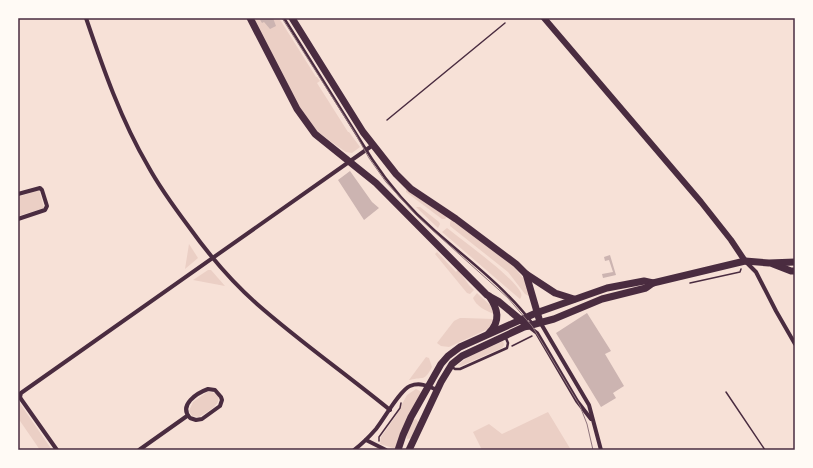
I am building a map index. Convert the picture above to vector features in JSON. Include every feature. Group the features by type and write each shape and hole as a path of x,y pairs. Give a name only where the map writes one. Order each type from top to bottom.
{"main road":[{"path":"250,18 304,120 321,139 376,183 487,295 497,310 495,326 488,335"},
{"path":"292,18 327,76 373,145 396,174 411,189 456,219 516,264 526,274 555,293 574,299"},
{"path":"409,450 436,390 451,366 462,356 472,350 534,324 554,319 602,299 646,288 653,283 745,261 769,263 795,262"},
{"path":"769,263 795,271"},
{"path":"526,274 536,313 534,324"},
{"path":"398,450 408,423 428,386 444,360 460,347 536,313 607,288 644,281 653,283"},
{"path":"487,295 498,300 534,324"}],"street":[{"path":"86,18 110,84 147,165 172,203 213,259 256,304 390,410"},
{"path":"544,18 696,196 731,240 745,261 756,272 795,344"},
{"path":"57,450 21,399 20,395 23,391 213,259 373,145"},
{"path":"18,194 40,188 47,206 45,210 18,219"},
{"path":"534,324 537,333 577,401 593,420"},
{"path":"534,324 589,405 601,450"},
{"path":"354,450 366,440 406,388 414,384 422,384 436,390"},
{"path":"205,390 215,390 221,397 222,400 220,406 202,419 193,419 188,416 186,412 186,405 205,390"},
{"path":"138,450 188,416"},
{"path":"366,440 386,450"}],"lane":[{"path":"284,18 383,175 433,229 503,290 524,318"},
{"path":"444,360 455,369 460,369 507,348 508,343 505,336"}],"path":[{"path":"386,120 505,23"},
{"path":"507,348 534,335"},
{"path":"726,392 765,450"},
{"path":"378,442 379,437 396,414"}],"shaded area":[{"path":"252,18 279,18 320,81 317,83 348,132 360,147 352,153 346,152 318,132 298,106"},
{"path":"406,188 448,216 445,219 442,219 406,192"},
{"path":"39,190 44,208 18,216 18,197"},
{"path":"416,207 420,207 439,222 440,224 438,228"},
{"path":"452,219 512,265 524,279 529,296 525,294 508,272 450,226"},
{"path":"447,228 509,278 517,286 521,293 520,299 442,232"},
{"path":"189,244 198,258 185,269"},
{"path":"437,252 456,272 458,270 474,290 470,294 467,293 435,254"},
{"path":"208,270 211,270 225,286 193,280"},
{"path":"477,293 491,306 494,314 485,310 474,301 473,298"},
{"path":"460,318 494,319 488,329 449,347 441,346 437,343 454,321"},
{"path":"503,341 504,345 502,348 461,366 458,365 469,356"},
{"path":"426,357 429,358 432,367 427,375 423,378 409,380"},
{"path":"416,389 420,391 421,394 396,448 380,444 381,437 395,417 407,395"},
{"path":"207,392 217,395 218,402 213,408 199,417 192,416 189,411 193,402"},
{"path":"19,402 52,450 40,450 18,418"},
{"path":"548,412 571,450 482,450 473,432 489,424 502,434"},
{"path":"416,419 419,423 411,438 407,439 406,436 413,420"}],"building":[{"path":"259,18 273,18 276,26 270,29 264,22 262,23"},
{"path":"350,171 372,202 379,208 364,220 338,180"},
{"path":"610,255 616,275 603,278 602,274 613,272 609,260 605,261 604,257"},
{"path":"587,313 611,351 605,354 624,386 613,393 616,398 601,407 556,333"}],"tram line":[{"path":"282,18 355,133 369,158 386,182 416,215 508,298 532,326 580,406 587,424 593,450"}]}
